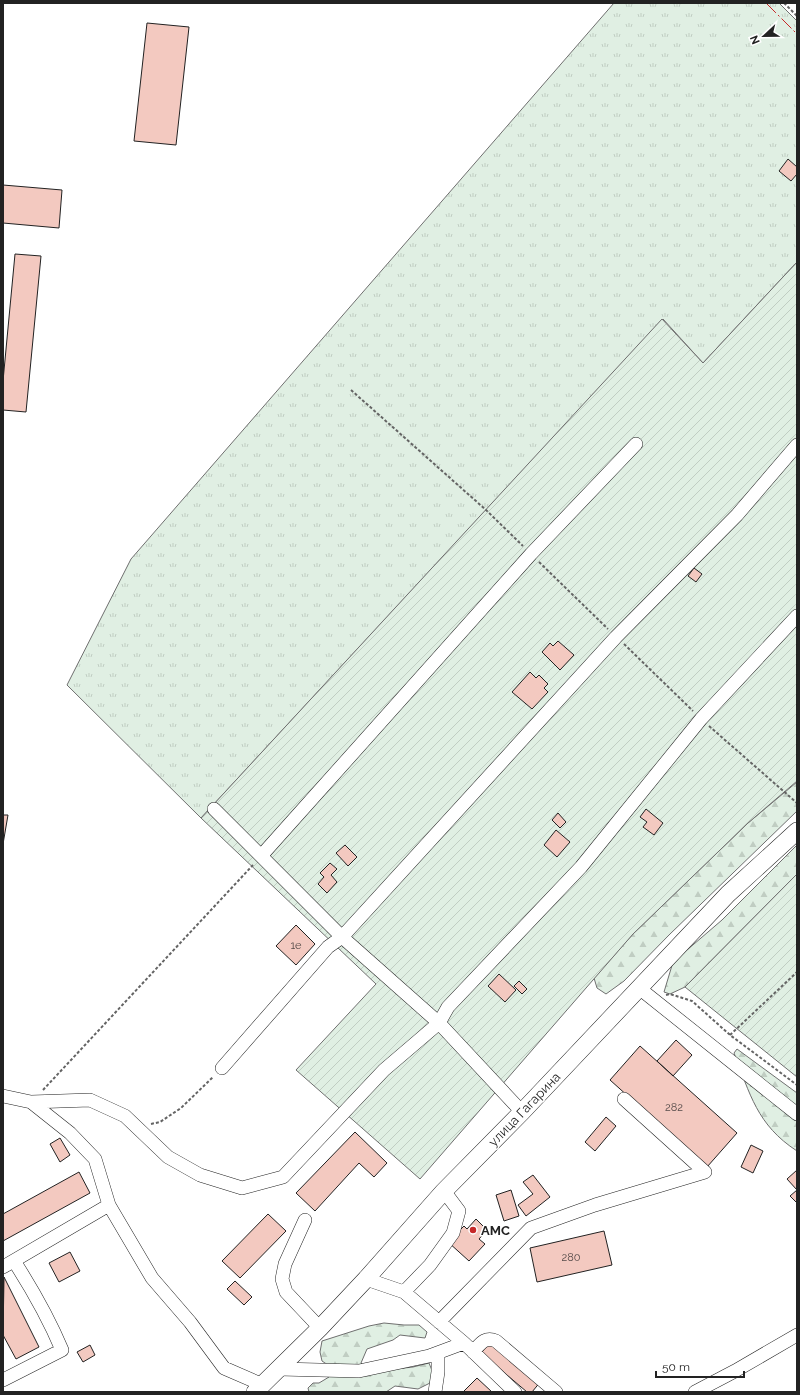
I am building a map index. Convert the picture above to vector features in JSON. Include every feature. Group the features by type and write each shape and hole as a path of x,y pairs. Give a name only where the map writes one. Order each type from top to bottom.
{"main road":[{"name":"улица Гагарина","path":"259,1388 320,1328 366,1279 444,1191 522,1112 728,894 797,831"}],"street":[{"path":"261,856 531,554 636,444"},
{"path":"222,1068 328,947 342,937 616,637 737,515 797,445"},
{"path":"3,1096 31,1102 90,1100 125,1116 168,1157 200,1175 242,1188 283,1177 384,1070 439,1023 448,1007 581,867 701,719 797,616"},
{"path":"214,809 342,937 439,1023 522,1112"},
{"path":"639,988 797,1114"},
{"path":"439,1322 531,1228 595,1205 705,1172 624,1099"},
{"path":"31,1102 70,1133 95,1159 109,1205 152,1278 190,1322 224,1368 259,1388"},
{"path":"404,1292 430,1265 453,1233 459,1211 444,1191"},
{"path":"3,1380 62,1350 54,1331 29,1284 9,1264 109,1205"},
{"path":"305,1220 285,1264 282,1278 286,1292 320,1328"},
{"path":"366,1279 404,1292 468,1348 515,1392"},
{"path":"695,1392 797,1335"},
{"path":"280,1369 359,1371 468,1348 491,1338 556,1392"},
{"path":"435,1392 438,1372 438,1354"}],"path":[{"path":"784,3 797,16"},
{"path":"351,390 486,510 701,719 797,803"},
{"path":"31,1102 261,856"},
{"path":"730,1035 797,972"},
{"path":"654,1000 670,994 692,1001 730,1035 797,1085"},
{"path":"136,1126 160,1122 181,1108 222,1068"}],"green space":[{"path":"614,3 779,3 797,21 797,262 703,363 663,319 201,818 67,685 131,559"},
{"path":"797,262 797,781 748,823 633,934 420,1179 296,1070 376,984 201,818 662,319 703,363"},
{"path":"797,782 797,811 669,935 624,981 606,994 597,988 594,978 633,934 748,823"},
{"path":"797,845 797,874 685,987 670,994 664,992 673,962 722,920"},
{"path":"797,874 797,1077 685,987"},
{"path":"737,1049 797,1093 797,1151 783,1141 756,1108 734,1053"},
{"path":"384,1323 419,1325 427,1332 425,1338 400,1335 393,1340 367,1349 361,1363 369,1372 413,1367 429,1363 433,1373 430,1383 418,1389 395,1386 386,1392 309,1392 308,1388 313,1383 319,1383 329,1377 328,1365 322,1361 320,1352 322,1341 369,1326"}],"building":[{"path":"147,23 189,27 176,145 134,141"},
{"path":"788,159 797,167 797,174 791,181 779,171"},
{"path":"3,185 62,190 59,228 3,223"},
{"path":"15,254 41,256 26,412 3,410 3,381"},
{"path":"694,568 702,574 696,582 688,576"},
{"path":"558,641 574,655 560,670 542,652 550,643 553,646"},
{"path":"530,672 536,678 539,675 548,684 544,688 548,692 532,709 512,692"},
{"path":"646,809 663,823 654,835 643,827 647,822 640,817"},
{"path":"558,813 566,822 560,828 552,820"},
{"path":"3,815 8,815 3,844"},
{"path":"556,830 570,842 557,857 544,845"},
{"path":"345,845 357,857 348,866 336,853"},
{"path":"330,863 337,869 331,875 337,882 327,893 318,884 324,877 320,873"},
{"path":"296,925 315,944 296,965 276,946"},
{"path":"499,974 516,990 505,1002 488,986"},
{"path":"519,981 527,989 522,994 514,986"},
{"path":"676,1040 692,1055 673,1076 657,1061"},
{"path":"640,1046 737,1133 707,1167 610,1080"},
{"path":"606,1117 616,1126 595,1151 585,1142"},
{"path":"355,1132 387,1163 374,1177 359,1163 315,1211 296,1193"},
{"path":"60,1138 70,1155 60,1162 50,1144"},
{"path":"751,1145 763,1151 753,1173 741,1167"},
{"path":"797,1170 797,1190 787,1179"},
{"path":"79,1172 90,1193 3,1241 3,1214"},
{"path":"533,1175 550,1197 526,1216 518,1205 533,1194 523,1182"},
{"path":"511,1190 519,1216 504,1221 496,1195"},
{"path":"797,1190 797,1203 790,1196"},
{"path":"268,1214 286,1231 240,1278 222,1261"},
{"path":"476,1219 487,1230 479,1239 485,1244 469,1261 448,1242 464,1226 467,1229"},
{"path":"604,1231 612,1265 537,1282 530,1248"},
{"path":"70,1252 80,1271 59,1282 49,1263"},
{"path":"4,1277 39,1347 16,1359 3,1335"},
{"path":"235,1281 252,1297 244,1305 227,1289"},
{"path":"492,1340 541,1381 532,1392 527,1392 481,1353"},
{"path":"90,1345 95,1355 83,1362 77,1352"},
{"path":"477,1378 492,1392 463,1392"}],"power":[{"path":"766,3 797,34"}],"place":[{"name":"AMC","path":"473,1230"}]}
